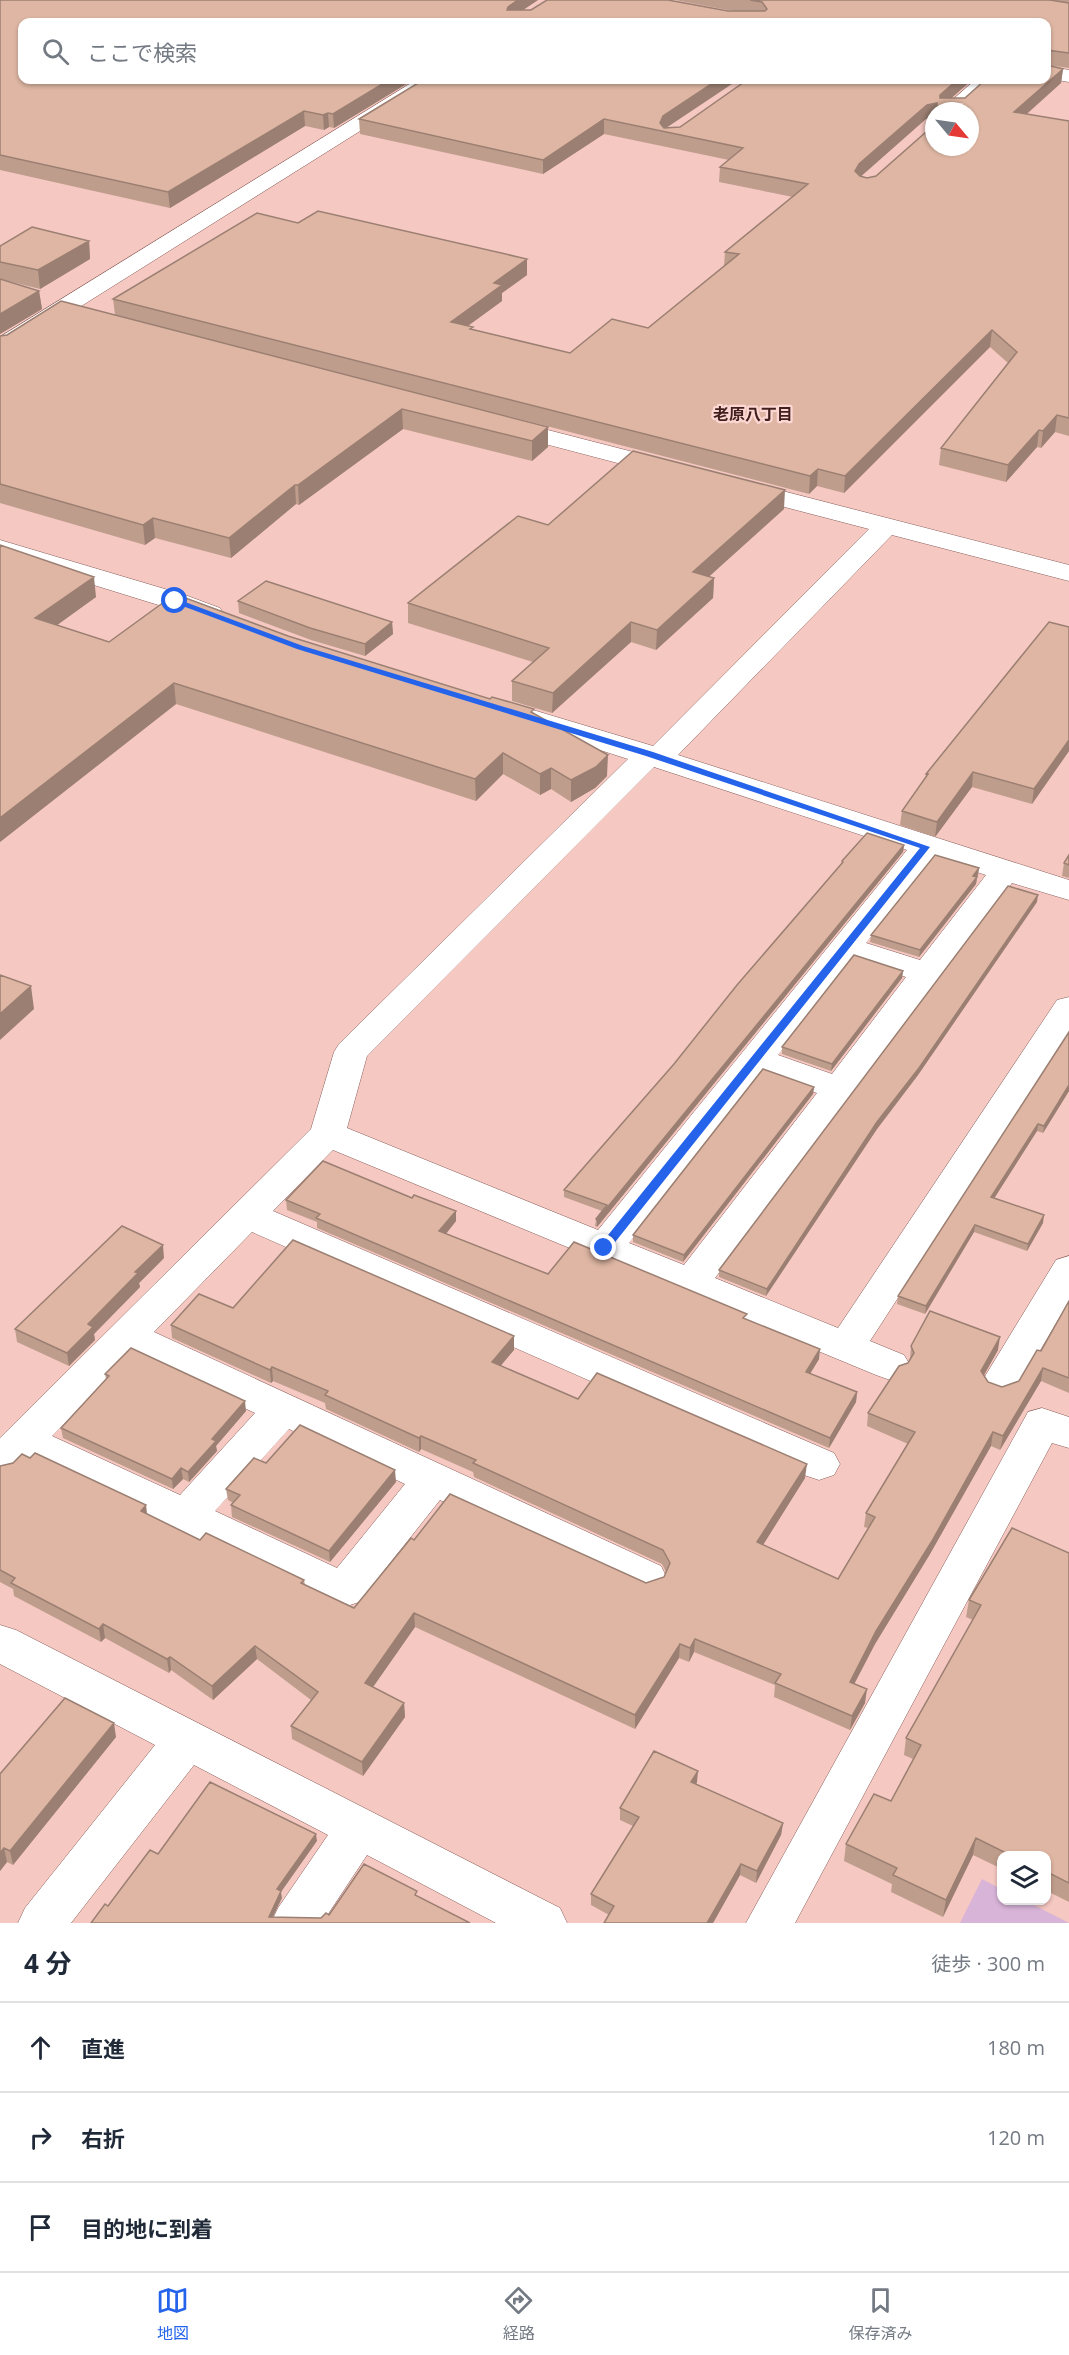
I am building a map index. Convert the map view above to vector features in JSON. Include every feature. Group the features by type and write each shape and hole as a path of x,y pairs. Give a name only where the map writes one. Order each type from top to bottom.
{"street":[{"path":"1051,73 1069,76"},
{"path":"0,347 72,310 422,84"},
{"path":"960,102 981,84"},
{"path":"35,297 72,310"},
{"path":"486,421 1069,573"},
{"path":"433,1479 344,1590 186,1516 12,1451 327,1134 351,1052 887,526"},
{"path":"0,548 175,601 237,624"},
{"path":"492,706 654,756 926,847 1069,890"},
{"path":"604,1248 926,847"},
{"path":"690,1284 1005,871"},
{"path":"846,947 927,974"},
{"path":"846,1347 1069,1008"},
{"path":"755,1059 839,1089"},
{"path":"327,1134 890,1365"},
{"path":"247,1215 819,1464"},
{"path":"1001,1383 1069,1269"},
{"path":"126,1336 646,1578"},
{"path":"186,1516 283,1409"},
{"path":"770,1923 1042,1423 1069,1433"},
{"path":"0,1643 534,1921"},
{"path":"42,1923 187,1739"},
{"path":"295,1923 359,1828"}],"shaded area":[{"path":"982,1879 997,1887 997,1905 1034,1905 1069,1923 960,1923"}],"building":[{"path":"0,0 518,0 507,10 531,10 547,0 668,0 728,11 765,11 767,9 762,2 750,0 1050,0 1069,3 1069,53 1051,51 1051,18 18,18 18,84 382,84 333,114 323,115 304,111 168,192 0,155"},
{"path":"1051,66 1063,69 1051,80"},
{"path":"416,84 711,84 663,116 660,123 664,128 680,127 741,84 952,84 940,95 940,98 965,98 981,84 1046,84 1014,112 1069,121 1069,418 1057,415 1043,431 1039,430 1008,465 941,448 1017,352 992,330 845,476 818,469 810,476 113,299 257,213 298,223 318,211 527,259 494,283 502,285 451,322 473,327 470,329 570,353 612,319 648,328 739,254 725,252 808,184 720,167 743,148 604,119 543,160 359,119"},
{"path":"32,227 89,241 38,270 0,262 0,246"},
{"path":"0,279 39,291 0,314"},
{"path":"61,301 548,427 532,441 402,409 295,485 229,538 153,518 143,525 0,484 0,336 7,335"},
{"path":"633,451 785,490 693,572 714,578 657,630 631,622 553,693 512,681 549,648 408,603 518,516 548,525"},
{"path":"0,545 94,577 35,618 109,642 175,594 288,636 490,699 492,697 534,709 531,712 608,755 596,767 571,780 551,768 540,774 503,753 475,779 174,683 0,818"},
{"path":"266,581 392,622 365,644 310,628 238,601"},
{"path":"1049,622 1069,627 1069,740 1034,789 973,772 937,822 902,811 928,774 926,774"},
{"path":"867,833 904,845 597,1220 607,1205 564,1190 674,1064 737,985"},
{"path":"935,855 979,868 973,876 977,877 920,950 871,935"},
{"path":"1069,855 1069,865 1064,863"},
{"path":"1008,886 1038,895 919,1068 877,1122 767,1289 719,1270"},
{"path":"854,955 903,971 832,1064 782,1047"},
{"path":"0,975 31,986 0,1014"},
{"path":"1069,1032 1069,1085 1044,1126 1038,1124 991,1197 1044,1215 1028,1244 975,1225 926,1306 898,1296"},
{"path":"763,1069 814,1087 684,1255 633,1235"},
{"path":"323,1161 412,1198 414,1195 456,1211 439,1231 548,1274 574,1242 747,1314 743,1318 820,1349 806,1372 857,1392 830,1438 316,1218 320,1214 286,1200"},
{"path":"122,1226 163,1245 88,1324 93,1327 67,1353 15,1329"},
{"path":"293,1240 514,1336 492,1362 578,1399 597,1373 807,1464 757,1542 838,1579 875,1517 866,1513 915,1432 868,1413 899,1366 908,1363 914,1353 911,1346 930,1311 1000,1337 981,1371 988,1382 1002,1387 1019,1381 1037,1350 1041,1351 1069,1301 1069,1378 1043,1368 1003,1436 993,1432 932,1541 876,1631 850,1682 867,1689 852,1716 775,1683 781,1674 695,1639 690,1648 680,1644 635,1715 414,1613 365,1683 404,1703 362,1762 291,1726 318,1692 255,1646 212,1686 170,1657 167,1659 103,1624 99,1629 11,1583 15,1578 0,1570 0,1466 13,1463 22,1454 30,1458 35,1453 146,1505 141,1511 200,1540 206,1533 304,1580 301,1583 354,1608 411,1538 414,1540 450,1494 646,1583 664,1577 670,1563 663,1550 473,1463 476,1460 421,1436 419,1438 325,1395 328,1391 272,1367 270,1370 171,1325 199,1294 233,1308"},
{"path":"131,1348 245,1401 212,1439 216,1441 188,1472 181,1468 172,1479 61,1428 109,1376 105,1374"},
{"path":"300,1425 395,1470 329,1551 231,1505 240,1495 226,1489 254,1458 266,1463"},
{"path":"1012,1528 1069,1553 1069,1883 1051,1874 1051,1851 1002,1851 976,1838 946,1900 893,1875 897,1868 846,1844 874,1794 891,1801 921,1745 906,1738 981,1605 969,1600"},
{"path":"65,1698 114,1723 10,1851 4,1848 0,1853 0,1774"},
{"path":"654,1751 698,1771 691,1782 783,1823 757,1871 741,1864 707,1923 604,1923 614,1906 591,1894 639,1817 620,1808"},
{"path":"210,1782 316,1834 277,1889 281,1891 269,1917 321,1918 326,1913 329,1915 364,1864 417,1891 415,1895 470,1923 91,1923 105,1904 108,1906 150,1850 158,1854"}],"district":[{"name":"老原八丁目","path":"753,414"}],"route":[{"path":"175,601 300,648 650,754 926,847 604,1248"}]}
